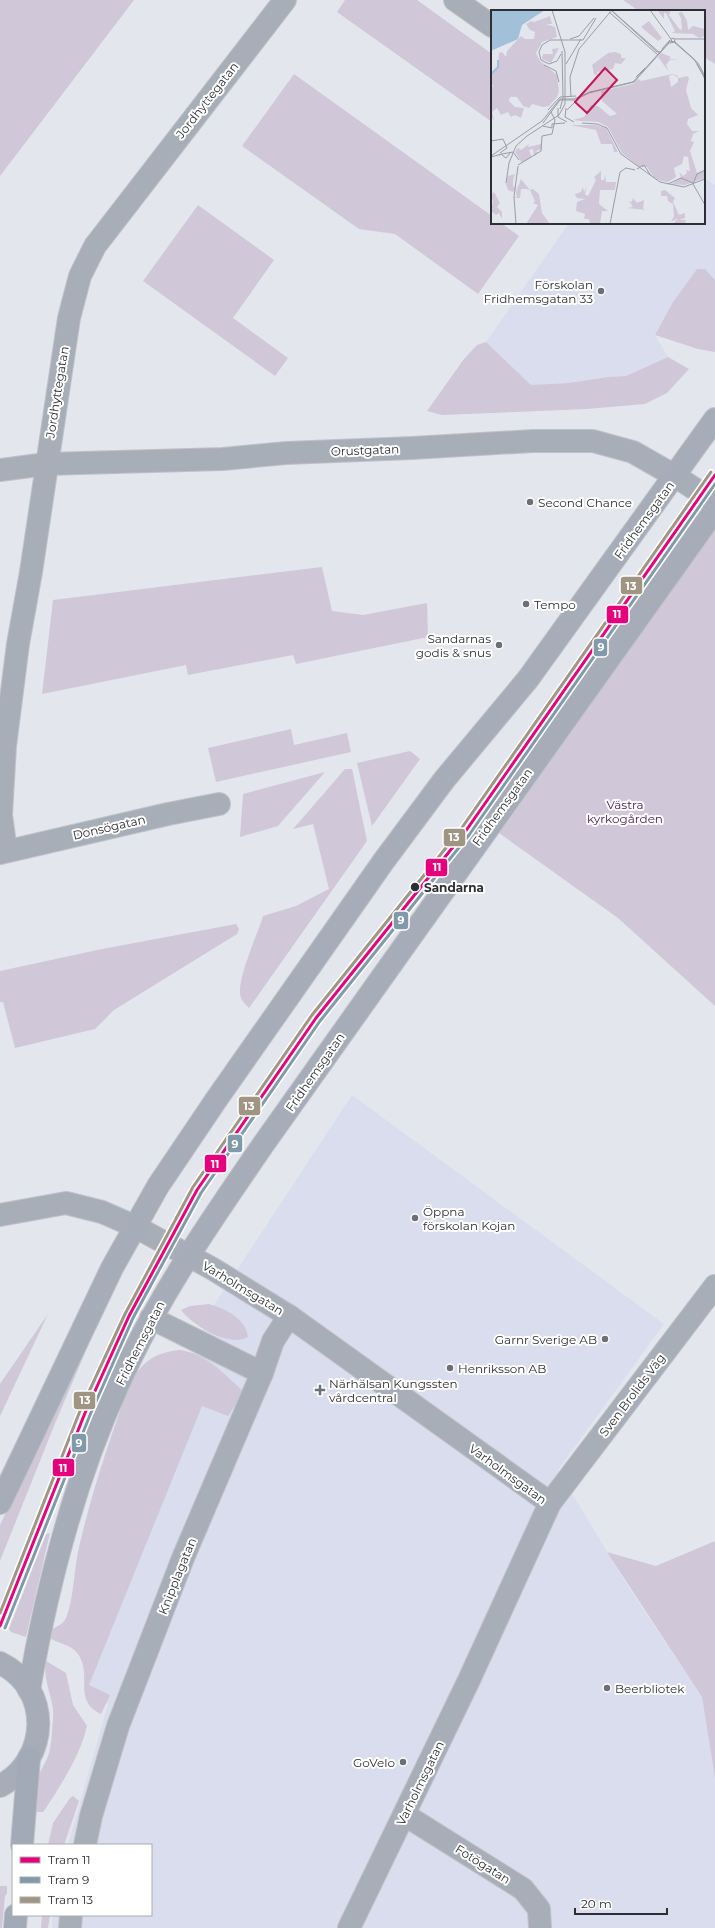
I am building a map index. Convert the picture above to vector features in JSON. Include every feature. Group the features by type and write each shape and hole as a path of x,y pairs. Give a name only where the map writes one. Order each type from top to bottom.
{"highway":[{"path":"22,1844 29,1758"},
{"path":"15,1928 16,1916"}],"street":[{"name":"Jordhyttegatan","path":"3,852 1,815 5,746 18,644 31,572 69,318 80,276 95,246 285,0"},
{"path":"455,0 491,25"},
{"name":"Fridhemsgatan","path":"0,1504 108,1275 134,1226 158,1186 216,1100 383,862 444,780 528,679 715,419"},
{"name":"Orustgatan","path":"0,470 46,464 223,459 286,453 534,441 593,441 633,452 675,476 715,502"},
{"name":"Fridhemsgatan","path":"29,1690 47,1601 72,1508 96,1438 118,1385 151,1318 189,1256 232,1191 456,871 715,510"},
{"name":"Donsögatan","path":"3,852 218,804"},
{"name":"Varholmsgatan","path":"0,1215 66,1203 102,1212 134,1226 189,1256 289,1316 550,1503 405,1815 349,1928"},
{"name":"Sven Brolids Väg","path":"550,1503 715,1286"},
{"name":"Knipplagatan","path":"85,1844 91,1816 118,1726 183,1558 262,1373 273,1341 289,1316"},
{"path":"151,1318 262,1373"},
{"path":"0,1663 13,1671 29,1690 36,1706 39,1729 29,1758 22,1768 0,1786"},
{"name":"Fotögatan","path":"405,1815 523,1889 539,1909 540,1928"},
{"path":"70,1928 71,1916"}],"shaded area":[{"name":"Förskolan Fridhemsgatan 33","path":"705,179 715,185 715,280 705,269 697,269 673,302 655,335 668,357 626,376 608,377 569,383 531,385 486,342 568,224 705,224"},
{"path":"352,1095 664,1324 558,1470 626,1583 702,1697 715,1778 715,1928 52,1928 53,1916 152,1916 152,1844 68,1844 108,1704 84,1690 187,1368 212,1308"}],"green space":[{"path":"0,0 134,0 0,176"},
{"path":"345,0 417,0 491,53 491,121 337,12"},
{"path":"623,0 715,0 715,64 705,58 705,10 638,10"},
{"path":"294,74 491,215 491,224 502,224 519,236 478,294 395,234 359,229 242,146"},
{"path":"198,205 274,260 233,318 288,358 275,376 143,281"},
{"path":"697,269 705,269 715,280 715,352 698,349 655,335 673,302"},
{"path":"486,342 531,385 569,383 608,377 626,376 668,357 689,369 667,393 645,404 587,409 442,415 427,411 464,359 477,345"},
{"name":"Västra kyrkogården","path":"715,529 715,1006 618,918 499,833"},
{"path":"322,567 332,611 363,615 427,603 428,637 296,664 293,655 188,675 186,665 42,694 53,600"},
{"path":"291,729 294,745 347,733 351,752 216,782 208,748"},
{"path":"410,751 420,759 372,826 357,763"},
{"path":"345,769 352,769 367,841 249,1008 241,998 241,981 263,916 296,906 329,889 313,824 293,829"},
{"path":"325,772 278,826 240,837 243,794"},
{"path":"236,924 239,929 237,934 114,1010 95,1029 15,1048 3,1002 0,1002 0,971 102,949"},
{"path":"209,1304 234,1315 243,1325 248,1337 240,1340 231,1340 221,1337 193,1322 181,1310 190,1306"},
{"path":"100,1313 102,1313 56,1421 0,1561 0,1525"},
{"path":"48,1314 0,1416 0,1384"},
{"path":"180,1350 198,1355 207,1360 244,1392 228,1416 202,1406 89,1685 110,1695 101,1714 92,1709 87,1702 84,1687 84,1670 78,1654 72,1648 48,1637 49,1631 59,1626 63,1622 69,1611 78,1552 85,1522 110,1441 131,1381 141,1368 151,1359 163,1353"},
{"path":"50,1533 26,1637 11,1632 9,1629 46,1534"},
{"path":"715,1541 715,1778 702,1697 607,1552 656,1566"},
{"path":"46,1661 66,1673 73,1705 87,1726 80,1748 64,1779 43,1812 37,1812 35,1798 36,1784 49,1753 53,1719 52,1704 45,1669"},
{"path":"73,1796 79,1801 64,1844 48,1844 53,1823 70,1798"},
{"path":"0,1886 7,1886 2,1928 0,1928"},
{"path":"42,1916 50,1916 48,1928 41,1928"}],"tram line":[{"name":"13","path":"0,1613 80,1411 125,1314 193,1187 312,1015 461,829 711,472"},
{"name":"11","path":"0,1626 85,1413 129,1316 197,1190 316,1018 465,832 715,475"},
{"name":"9","path":"5,1628 90,1415 133,1318 201,1193 320,1021 469,835 715,484"}],"place":[{"name":"Förskolan Fridhemsgatan 33","path":"601,291"},
{"name":"Second Chance","path":"530,502"},
{"name":"Tempo","path":"526,604"},
{"name":"Sandarnas godis & snus","path":"499,645"},
{"name":"Sandarna","path":"415,887"},
{"name":"Öppna förskolan Kojan","path":"415,1218"},
{"name":"Garnr Sverige AB","path":"605,1339"},
{"name":"Henriksson AB","path":"450,1368"},
{"name":"Närhälsan Kungssten vårdcentral","path":"320,1390"},
{"name":"Beerbliotek","path":"607,1688"},
{"name":"GoVelo","path":"403,1762"}]}
